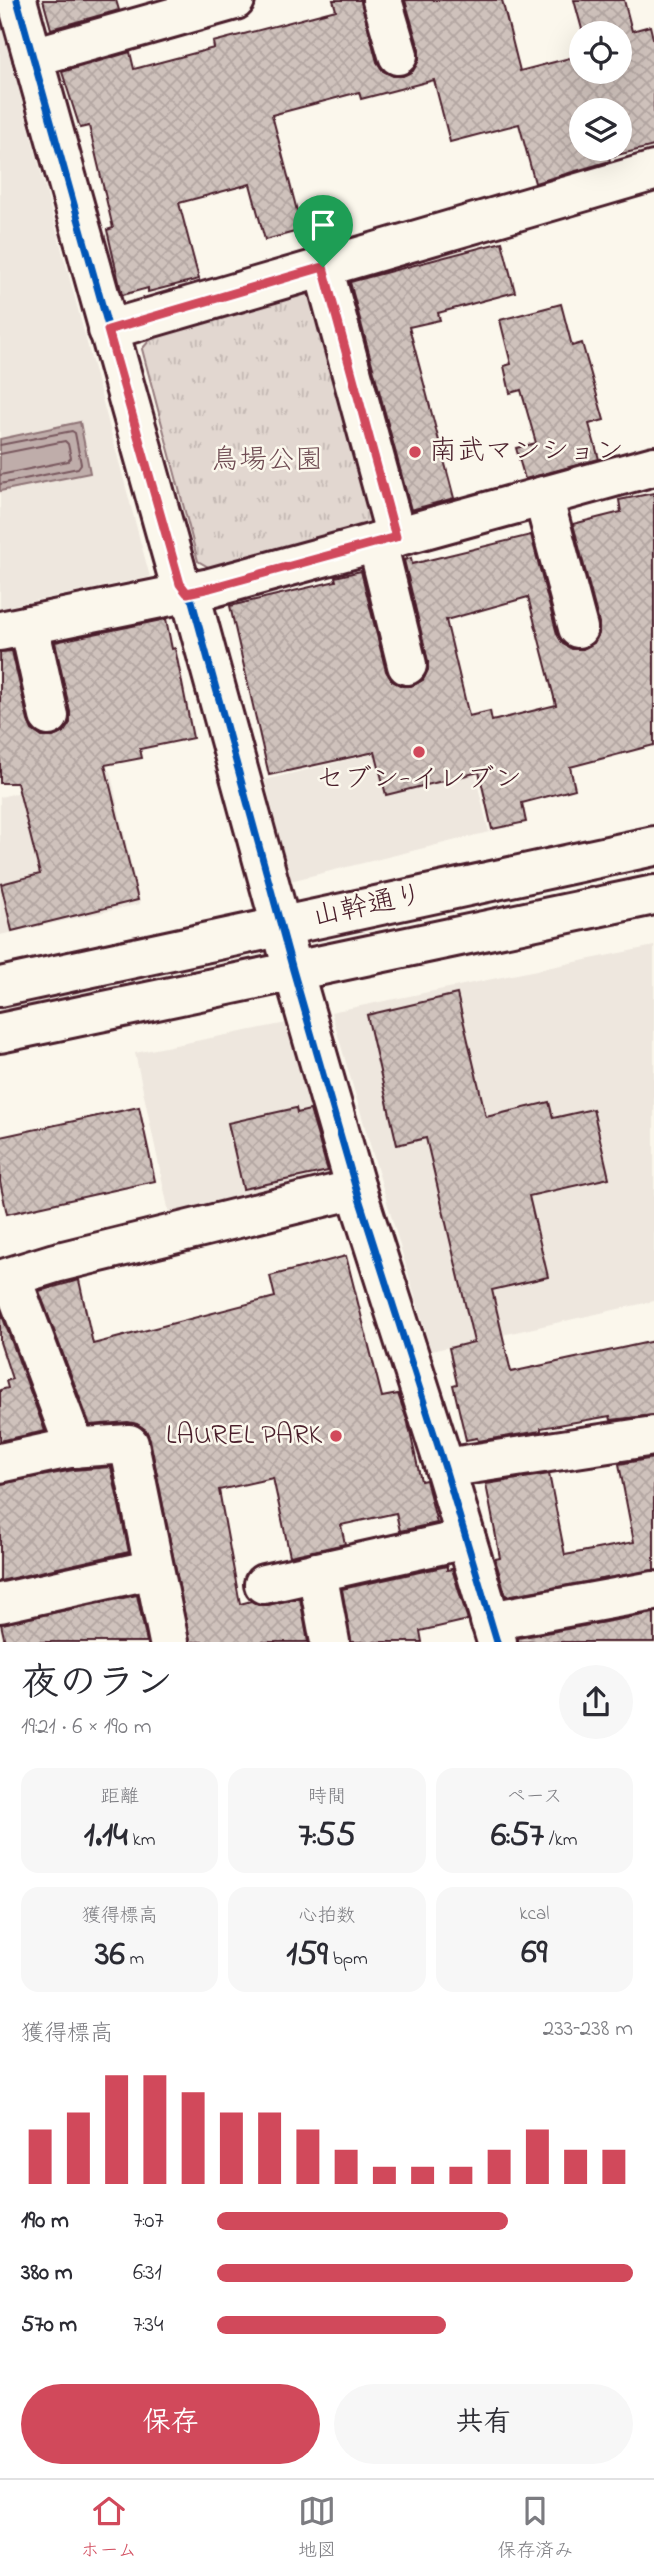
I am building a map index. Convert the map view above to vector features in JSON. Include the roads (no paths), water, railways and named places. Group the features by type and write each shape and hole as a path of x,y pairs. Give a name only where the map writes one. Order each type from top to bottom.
{"street":[{"path":"17,0 180,584 192,601 356,1189 445,1468 493,1631 654,1591"},
{"path":"33,57 158,10 235,0"},
{"path":"382,0 398,55"},
{"path":"108,330 654,171"},
{"path":"323,267 386,539 407,665"},
{"path":"49,716 14,628 210,588 654,466"},
{"path":"543,496 578,628"},
{"name":"山幹通り","path":"0,987 654,846"},
{"name":"山幹通り","path":"0,1033 654,895"},
{"path":"75,1447 6,1278 68,1260 356,1189"},
{"path":"445,1468 654,1436"},
{"path":"0,1462 75,1447 129,1444 169,1642"},
{"path":"264,1584 466,1539"},
{"path":"0,1603 155,1569"},
{"path":"317,1572 330,1642"}],"water":[{"path":"80,422 90,473 0,491 0,439"}],"place":[{"name":"南武マンション","path":"415,452"},
{"name":"セブン-イレブン","path":"419,752"},
{"name":"LAUREL PARK","path":"336,1436"}],"park label":[{"name":"鳥場公園","path":"267,461"}]}
